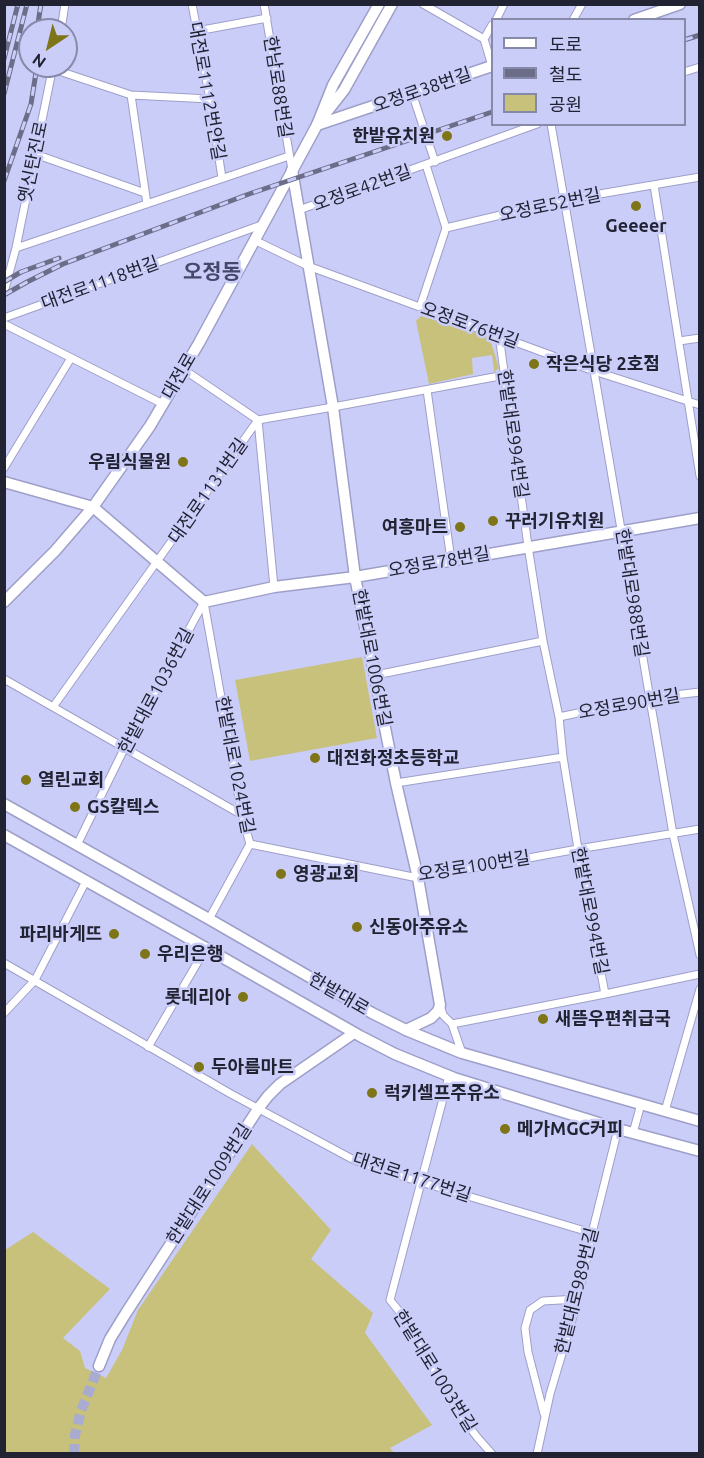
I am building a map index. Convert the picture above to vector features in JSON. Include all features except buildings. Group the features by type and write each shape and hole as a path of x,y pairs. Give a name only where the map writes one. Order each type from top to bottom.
{"main road":[{"name":"대전로","path":"4,602 55,551 93,507 137,446 264,224 317,125 333,85 379,4"},
{"name":"대전로","path":"317,125 344,90 392,4"},
{"path":"640,18 680,4"},
{"name":"오정로38번길","path":"317,125 491,66"},
{"name":"한밭대로1006번길","path":"292,170 333,407 355,577 396,783 418,878 440,1005"},
{"path":"4,482 93,507 204,602"},
{"name":"오정로78번길","path":"204,602 274,587 355,577 699,518"},
{"name":"한밭대로","path":"4,804 372,1013 406,1030 462,1053 699,1121"},
{"name":"한밭대로","path":"4,835 394,1054 448,1076 618,1129 699,1151"},
{"path":"406,1030 431,1018 440,1005"},
{"name":"한밭대로1009번길","path":"99,1366 110,1339 126,1312 258,1109 280,1084 354,1033"}],"street":[{"name":"대전로1112번안길","path":"192,4 222,178"},
{"name":"한남로88번길","path":"264,4 292,170"},
{"path":"423,4 484,39 491,63"},
{"path":"497,18 504,4"},
{"path":"574,18 582,4"},
{"path":"197,31 267,18"},
{"path":"484,39 491,27"},
{"path":"78,77 131,95 210,99"},
{"name":"옛신탄진로","path":"4,292 16,249 51,78"},
{"path":"412,93 435,162"},
{"path":"131,95 147,204"},
{"name":"오정로42번길","path":"299,210 532,126"},
{"name":"한밭대로988번길","path":"550,126 673,834 699,955"},
{"path":"35,154 145,193"},
{"path":"16,249 289,156"},
{"name":"오정로42번길","path":"426,165 446,228"},
{"name":"오정로52번길","path":"446,228 564,201 699,177"},
{"path":"654,185 699,476"},
{"name":"대전로1118번길","path":"4,318 264,224"},
{"path":"420,307 446,228"},
{"name":"오정로76번길","path":"254,240 308,266 594,371 699,405"},
{"path":"4,324 163,404"},
{"name":"한밭대로994번길","path":"499,335 543,641 559,717 578,849 605,994"},
{"path":"679,341 699,338"},
{"path":"4,468 71,358"},
{"name":"대전로1131번길","path":"183,369 258,420 505,375"},
{"path":"427,390 451,560"},
{"name":"대전로1131번길","path":"158,562 258,420"},
{"name":"대전로1131번길","path":"258,420 274,587"},
{"path":"53,707 158,562"},
{"name":"한밭대로1036번길","path":"77,845 125,747 204,602"},
{"name":"한밭대로1024번길","path":"204,602 242,814 250,844 209,919"},
{"path":"376,675 543,641"},
{"path":"4,679 242,814"},
{"name":"오정로90번길","path":"559,717 649,698 699,692"},
{"path":"396,783 564,758"},
{"name":"오정로100번길","path":"250,844 418,878 699,829"},
{"path":"4,1012 35,980 86,880"},
{"path":"148,1047 206,948"},
{"name":"대전로1177번길","path":"4,963 258,1109 354,1160 592,1233"},
{"path":"452,1024 699,974"},
{"path":"665,1111 697,1008 699,989"},
{"path":"440,1005 443,1015 452,1024 462,1053"},
{"name":"한밭대로1003번길","path":"448,1076 390,1300 403,1316 459,1413 492,1454"},
{"path":"633,1133 641,1104"},
{"name":"한밭대로989번길","path":"537,1454 550,1394 578,1299 618,1129"},
{"path":"545,1416 528,1352 525,1328 527,1319 530,1310 543,1301 578,1299"}],"green space":[{"path":"421,316 489,336 499,368 494,372 492,355 472,358 473,374 429,384 416,321"},
{"path":"362,657 377,738 250,761 235,680"},
{"path":"252,1144 331,1230 311,1259 373,1313 365,1333 432,1425 390,1448 394,1453 5,1453 5,1250 33,1232 110,1289 63,1338 80,1351 85,1368 106,1378 122,1350 138,1310"}],"tunnel":[{"path":"74,1454 75,1435 81,1411 99,1366"}],"railway":[{"path":"4,59 18,4"},
{"path":"4,94 27,4"},
{"path":"39,18 41,4"},
{"path":"686,39 700,35"},
{"path":"4,181 31,104 35,78"},
{"path":"4,295 63,264 249,194 491,112"},
{"path":"4,282 21,272 59,258"}],"place":[{"name":"한밭유치원","path":"447,136"},
{"name":"Geeeer","path":"636,206"},
{"name":"작은식당 2호점","path":"534,364"},
{"name":"우림식물원","path":"183,462"},
{"name":"꾸러기유치원","path":"493,521"},
{"name":"여흥마트","path":"460,527"},
{"name":"대전화정초등학교","path":"315,758"},
{"name":"열린교회","path":"26,780"},
{"name":"GS칼텍스","path":"75,807"},
{"name":"영광교회","path":"281,874"},
{"name":"신동아주유소","path":"357,927"},
{"name":"파리바게뜨","path":"114,934"},
{"name":"우리은행","path":"145,954"},
{"name":"롯데리아","path":"243,997"},
{"name":"새뜸우편취급국","path":"543,1019"},
{"name":"두아름마트","path":"199,1067"},
{"name":"럭키셀프주유소","path":"372,1093"},
{"name":"메가MGC커피","path":"505,1129"}],"district":[{"name":"오정동","path":"212,272"}]}
